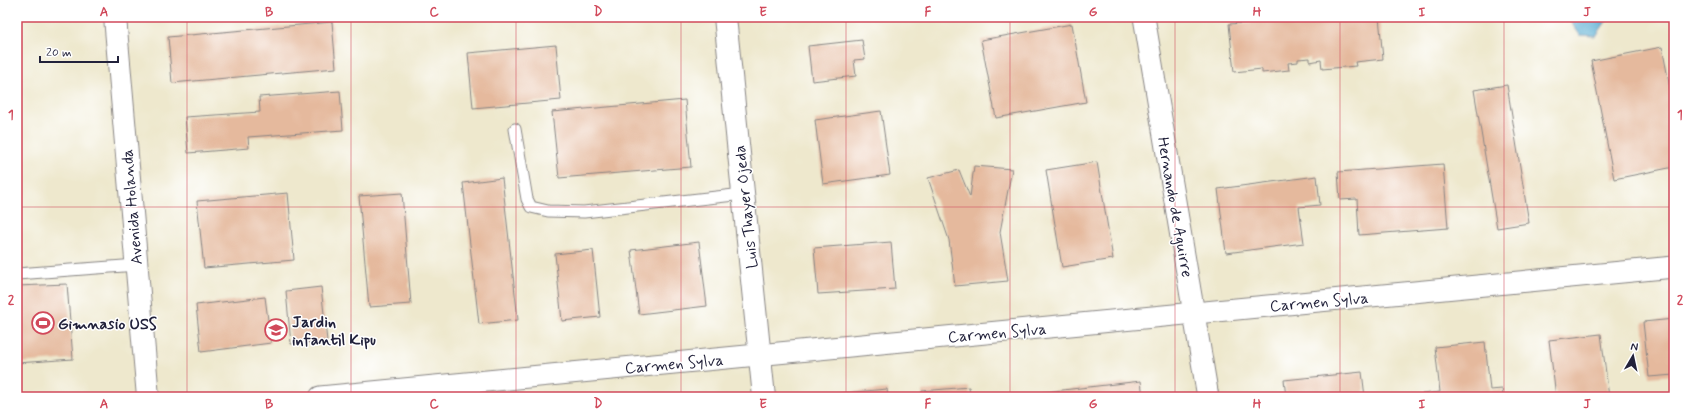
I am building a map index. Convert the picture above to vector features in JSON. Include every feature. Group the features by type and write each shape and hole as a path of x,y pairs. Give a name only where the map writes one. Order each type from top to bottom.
{"street":[{"name":"Avenida Holanda","path":"115,17 148,397"},
{"name":"Luis Thayer Ojeda","path":"725,17 764,397"},
{"name":"Hernando de Aguirre","path":"1144,17 1208,397"},
{"name":"Carmen Sylva","path":"320,397 760,356 1674,267"}],"lane":[{"path":"515,129 526,199 531,207 548,211 584,212 743,194"},
{"path":"17,274 137,265"}],"water":[{"path":"1574,17 1609,17 1596,36 1580,35 1570,21"}],"building":[{"path":"1255,17 1379,17 1383,59 1355,62 1356,66 1322,69 1321,60 1310,62 1310,58 1298,59 1298,62 1288,63 1289,70 1262,73 1262,69 1234,72 1229,24 1256,22"},
{"path":"332,22 336,68 172,83 168,37"},
{"path":"1072,24 1086,102 996,118 981,40"},
{"path":"862,40 865,59 854,60 856,76 812,81 808,46"},
{"path":"556,45 561,100 473,108 468,53"},
{"path":"1662,47 1674,109 1674,167 1614,179 1591,61"},
{"path":"1507,85 1529,223 1497,228 1474,90"},
{"path":"340,91 343,130 248,137 249,148 188,153 185,117 260,112 259,97"},
{"path":"685,100 691,167 559,178 552,112"},
{"path":"881,111 890,175 823,184 815,120"},
{"path":"1097,162 1113,259 1062,267 1046,170"},
{"path":"1443,164 1448,228 1359,235 1357,199 1340,200 1338,172"},
{"path":"974,166 1012,169 1000,232 1008,281 955,286 949,240 928,178 959,170 970,197"},
{"path":"1317,176 1320,205 1299,207 1304,243 1226,253 1218,189"},
{"path":"502,178 518,320 479,324 463,183"},
{"path":"288,193 294,260 204,268 197,201"},
{"path":"402,193 411,304 369,307 359,196"},
{"path":"699,242 707,306 639,314 631,250"},
{"path":"891,242 895,289 818,294 814,248"},
{"path":"593,250 600,317 562,321 555,254"},
{"name":"Gimnasio USS","path":"67,284 73,359 17,363 17,286"},
{"path":"321,287 327,341 291,344 286,291"},
{"path":"265,297 271,343 201,352 196,305"},
{"path":"1674,319 1674,375 1649,377 1643,322"},
{"path":"1601,334 1609,397 1556,397 1549,340"},
{"path":"1485,342 1490,390 1502,389 1503,397 1422,397 1422,394 1440,392 1435,347"},
{"path":"1362,372 1365,397 1286,397 1284,380"},
{"path":"1141,381 1143,397 1019,397 1019,395"},
{"path":"969,387 970,397 922,397 922,391"},
{"path":"887,389 888,397 812,397 812,396"}],"place":[{"name":"Gimnasio USS","path":"43,323"},
{"name":"Jardin infantil Kipu","path":"276,330"}]}
